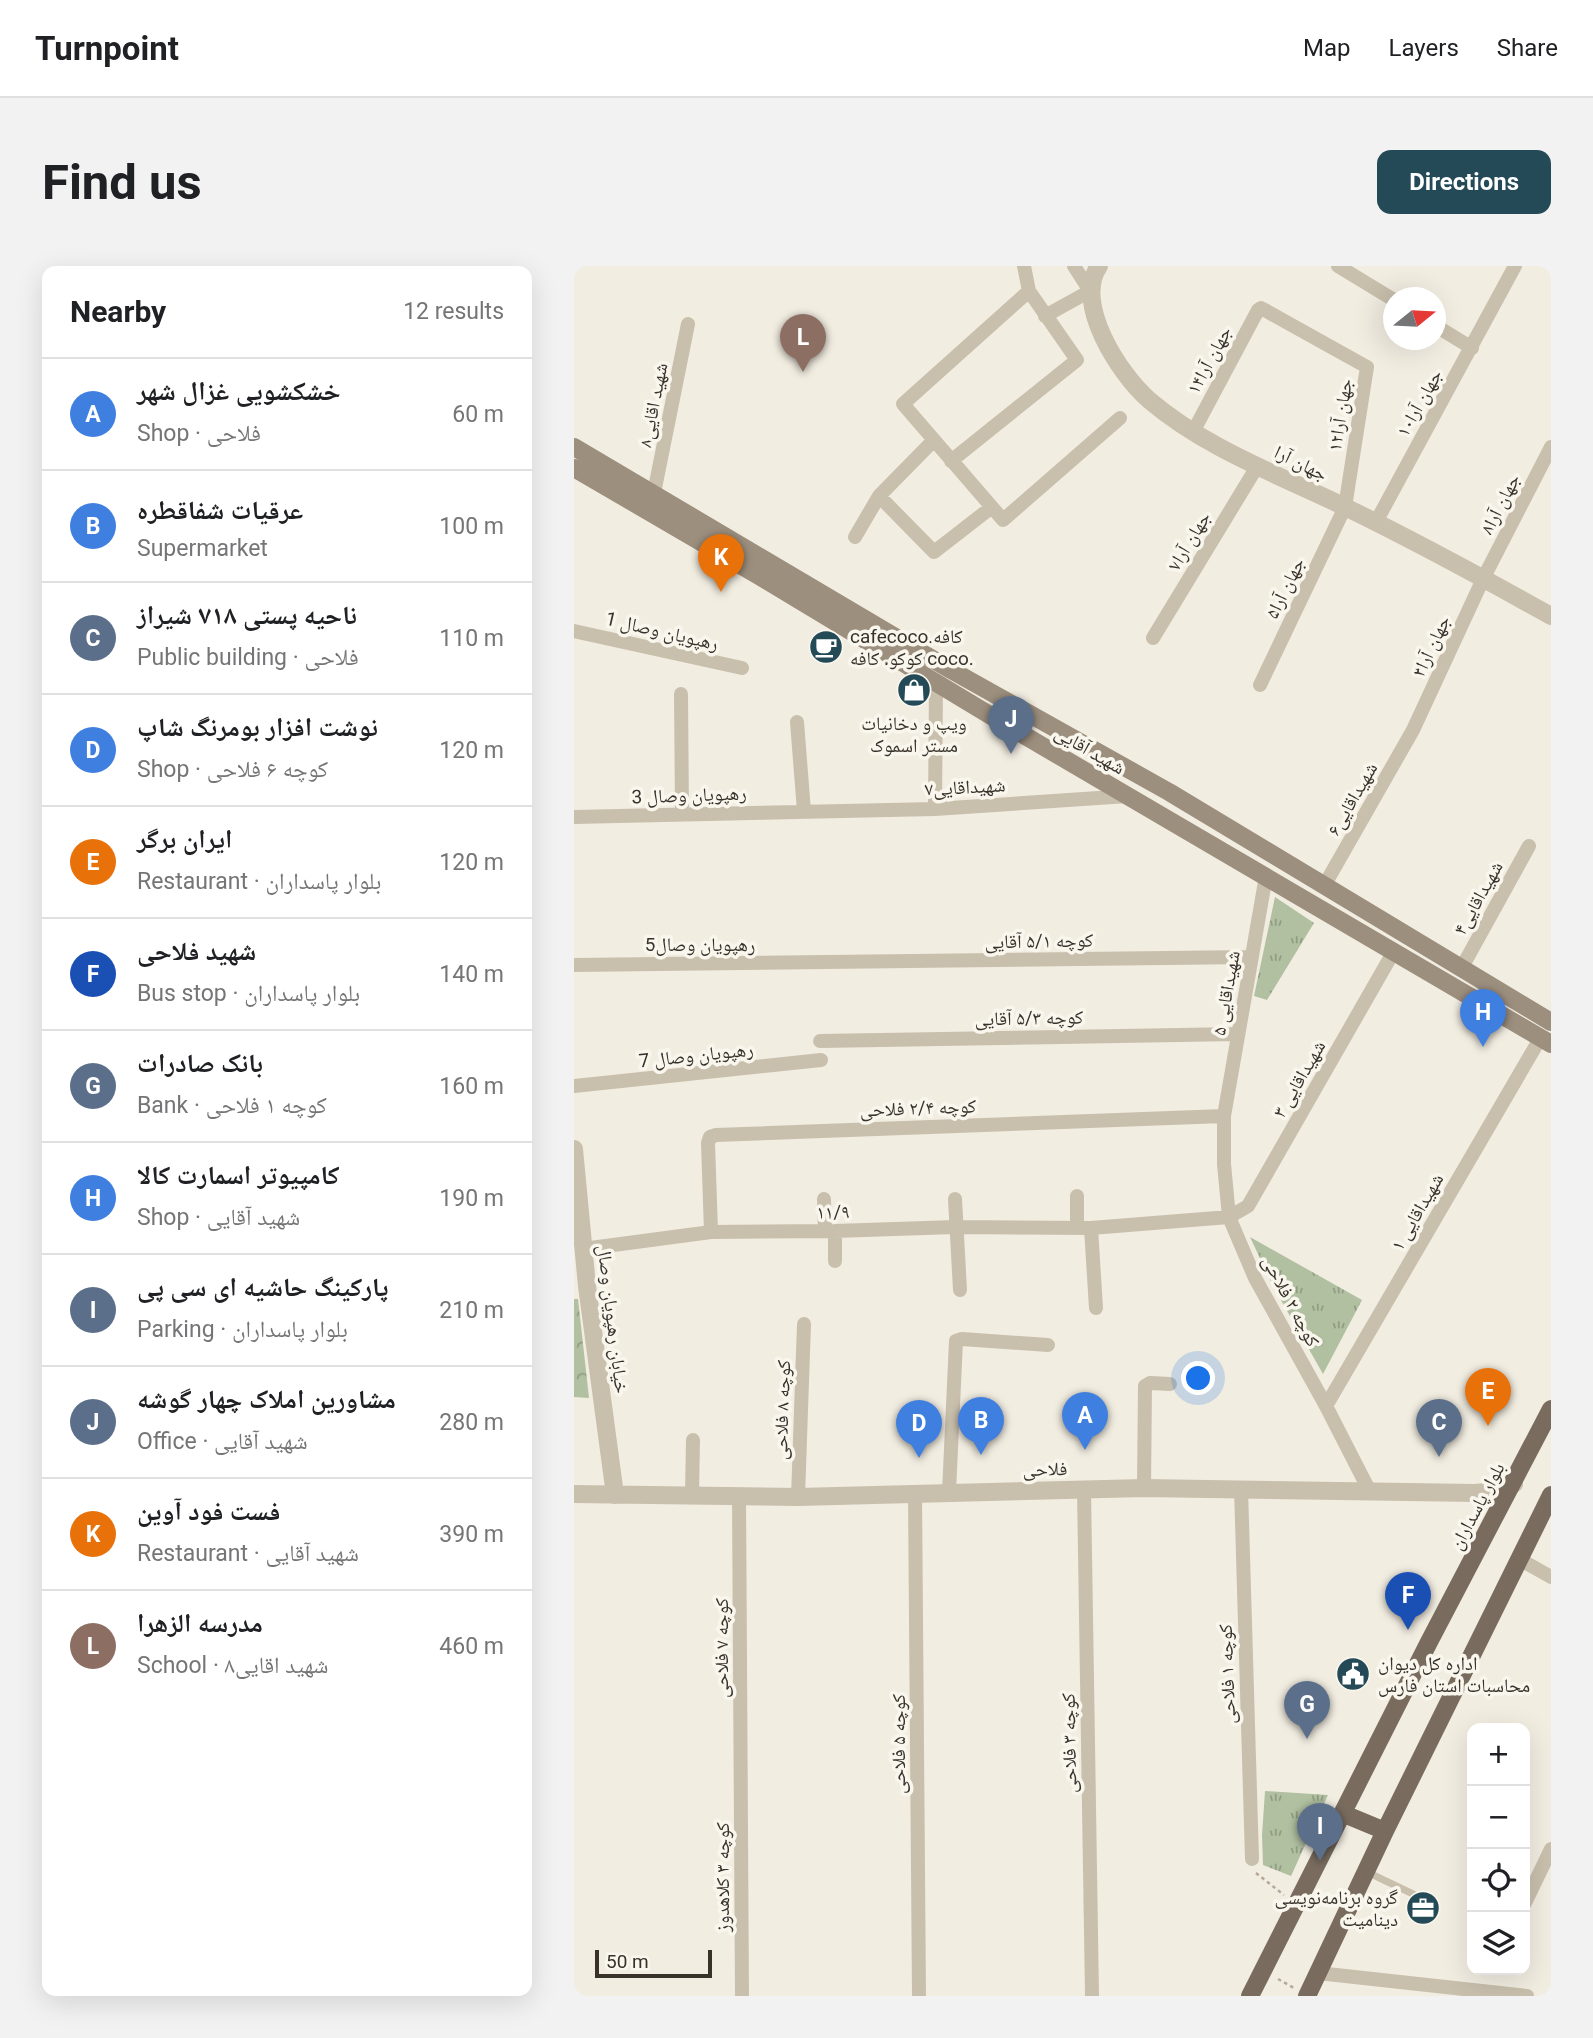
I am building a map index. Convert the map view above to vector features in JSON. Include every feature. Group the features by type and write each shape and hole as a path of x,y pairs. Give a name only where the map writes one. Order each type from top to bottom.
{"main road":[{"name":"شهید آقایی","path":"574,447 654,493 822,603 936,682 1394,951 1548,1034"},
{"name":"شهید آقایی","path":"574,468 951,670 1169,792 1461,969 1548,1034"},
{"name":"بلوار پاسداران","path":"1250,1996 1429,1642 1551,1409"},
{"path":"1307,1996 1385,1831 1551,1495"},
{"path":"1344,1814 1385,1831"}],"street":[{"path":"951,461 1077,360 1029,291 1024,266"},
{"name":"جهان آرا","path":"1074,266 1090,291 1092,313 1111,349 1128,376 1148,399 1193,432 1376,522 1551,616"},
{"path":"1045,316 1090,291 1094,272 1099,266"},
{"path":"1338,266 1383,293"},
{"name":"جهان آرا۱۰","path":"1376,522 1515,266"},
{"path":"1029,291 903,404 1003,520 1120,418"},
{"name":"جهان آرا۱۴","path":"1193,432 1261,308"},
{"name":"جهان آرا۱۲","path":"1261,308 1367,367 1345,507"},
{"name":"شهید اقایی۸","path":"654,493 688,324"},
{"path":"1446,332 1472,348"},
{"path":"855,537 879,496 934,440"},
{"name":"جهان آرا۸","path":"1483,579 1551,447"},
{"name":"جهان آرا۷","path":"1153,638 1258,465"},
{"path":"879,496 934,552 992,507"},
{"name":"جهان آرا۵","path":"1260,685 1345,507"},
{"name":"جهان آرا۳","path":"1413,730 1483,579"},
{"name":"1 رهپویان وصال","path":"574,631 743,668"},
{"path":"935,809 936,682"},
{"path":"681,694 682,813"},
{"path":"797,722 804,811"},
{"name":"شهیداقایی۶","path":"1324,886 1413,730"},
{"name":"شهیداقایی۷","path":"804,811 935,809 1128,796"},
{"name":"3 رهپویان وصال","path":"574,817 804,811"},
{"name":"شهیداقایی۴","path":"1461,969 1529,846"},
{"name":"۵ شهیداقایی","path":"1224,1116 1266,876"},
{"name":"۳ شهیداقایی","path":"1229,1217 1248,1206 1394,951"},
{"name":"کوچه ۵/۱ آقایی","path":"827,963 1251,957"},
{"name":"رهپویان وصال5","path":"574,964 827,963"},
{"name":"کوچه ۵/۳ آقایی","path":"821,1041 1238,1034"},
{"name":"۱ شهیداقایی","path":"1326,1406 1548,1034"},
{"name":"7 رهپویان وصال","path":"574,1086 821,1060"},
{"name":"کوچه ۲ فلاحی","path":"1224,1116 1224,1164 1229,1217 1260,1288 1369,1490"},
{"name":"کوچه ۲/۴ فلاحی","path":"711,1232 708,1143 710,1137 716,1135 1224,1116"},
{"name":"خیابان رهپویان وصال","path":"574,1149 583,1248 580,1286 615,1495"},
{"path":"1077,1196 1096,1308"},
{"path":"824,1199 835,1261"},
{"path":"955,1199 960,1290"},
{"name":"۱۱/۹","path":"583,1248 711,1232 1084,1227 1229,1217"},
{"name":"کوچه ۸ فلاحی","path":"798,1497 804,1324"},
{"path":"949,1492 956,1341 962,1339 1048,1345"},
{"path":"1143,1488 1145,1386 1150,1383 1170,1384"},
{"path":"692,1495 693,1440"},
{"name":"فلاحی","path":"574,1494 798,1497 1143,1488 1475,1493 1497,1491 1514,1484"},
{"name":"کوچه ۱ فلاحی","path":"1241,1488 1252,1859"},
{"name":"کوچه ۳ فلاحی","path":"1084,1489 1092,1996"},
{"name":"کوچه ۵ فلاحی","path":"915,1493 919,1996"},
{"path":"1475,1493 1487,1510 1488,1531"},
{"name":"کوچه ۷ فلاحی","path":"739,1496 741,1799"},
{"path":"1519,1559 1551,1577"},
{"name":"کوچه ۳ کلاهدوز","path":"741,1799 742,1996"},
{"path":"1530,1893 1551,1849"},
{"path":"1318,1973 1527,1996"}],"lane":[{"path":"1366,1871 1434,1904"}],"path":[{"path":"1252,1859 1256,1872 1297,1906"},
{"path":"1263,1971 1307,1996"}],"green space":[{"path":"1275,897 1314,923 1267,1000 1254,996"},
{"path":"1250,1237 1362,1300 1323,1374 1274,1288"},
{"path":"574,1299 578,1299 589,1398 574,1397"},
{"path":"1265,1791 1328,1795 1291,1876 1263,1865"}],"place":[{"name":"مدرسه الزهرا","path":"803,372"},
{"name":"فست فود آوین","path":"721,592"},
{"name":"cafecoco.کافه کوکو. کافه coco.","path":"826,647"},
{"name":"ویپ و دخانیات مستر اسموک","path":"914,690"},
{"name":"مشاورین املاک چهار گوشه","path":"1011,754"},
{"name":"کامپیوتر اسمارت کالا","path":"1483,1047"},
{"name":"ایران برگر","path":"1488,1426"},
{"name":"خشکشویی غزال شهر","path":"1085,1450"},
{"name":"عرقیات شفاقطره","path":"981,1455"},
{"name":"ناحیه پستی ۷۱۸ شیراز","path":"1439,1457"},
{"name":"نوشت افزار بومرنگ شاپ","path":"919,1458"},
{"name":"شهید فلاحی","path":"1408,1630"},
{"name":"اداره کل دیوان محاسبات استان فارس","path":"1353,1674"},
{"name":"بانک صادرات","path":"1307,1739"},
{"name":"پارکینگ حاشیه ای سی پی","path":"1320,1861"},
{"name":"گروه برنامه‌نویسی دینامیت","path":"1423,1908"}]}
